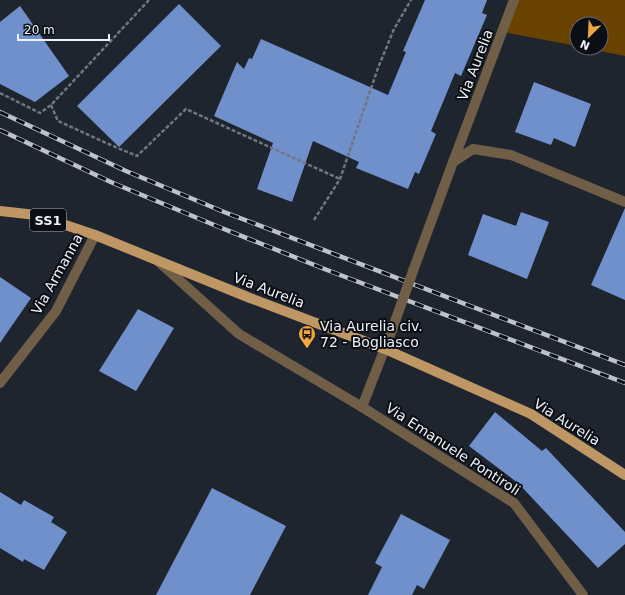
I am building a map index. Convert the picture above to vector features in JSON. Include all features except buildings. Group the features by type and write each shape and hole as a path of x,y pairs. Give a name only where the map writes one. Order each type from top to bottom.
{"main road":[{"name":"Via Aurelia","path":"0,211 36,215 95,235 250,298 385,349 531,414 625,475"}],"street":[{"name":"Via Aurelia","path":"385,349 514,0"},
{"path":"453,162 473,149 511,155 625,202"},
{"name":"Via Armanna","path":"0,383 56,311 95,235"},
{"name":"Via Emanuele Pontiroli","path":"156,260 239,334 362,407 514,503 583,595"},
{"path":"362,407 385,349"}],"path":[{"path":"0,93 40,114 51,105 149,0"},
{"path":"314,220 340,179 378,68 394,29 411,0"},
{"path":"51,105 58,122 137,156 186,109 340,179"}],"shaded area":[{"path":"517,0 625,0 625,56 609,53 609,16 569,16 569,44 503,32"}],"railway":[{"path":"0,112 126,171 224,212 625,365"},
{"path":"0,130 113,183 219,227 327,270 625,383"}],"place":[{"name":"Via Aurelia civ. 72 - Bogliasco","path":"307,349"}]}
